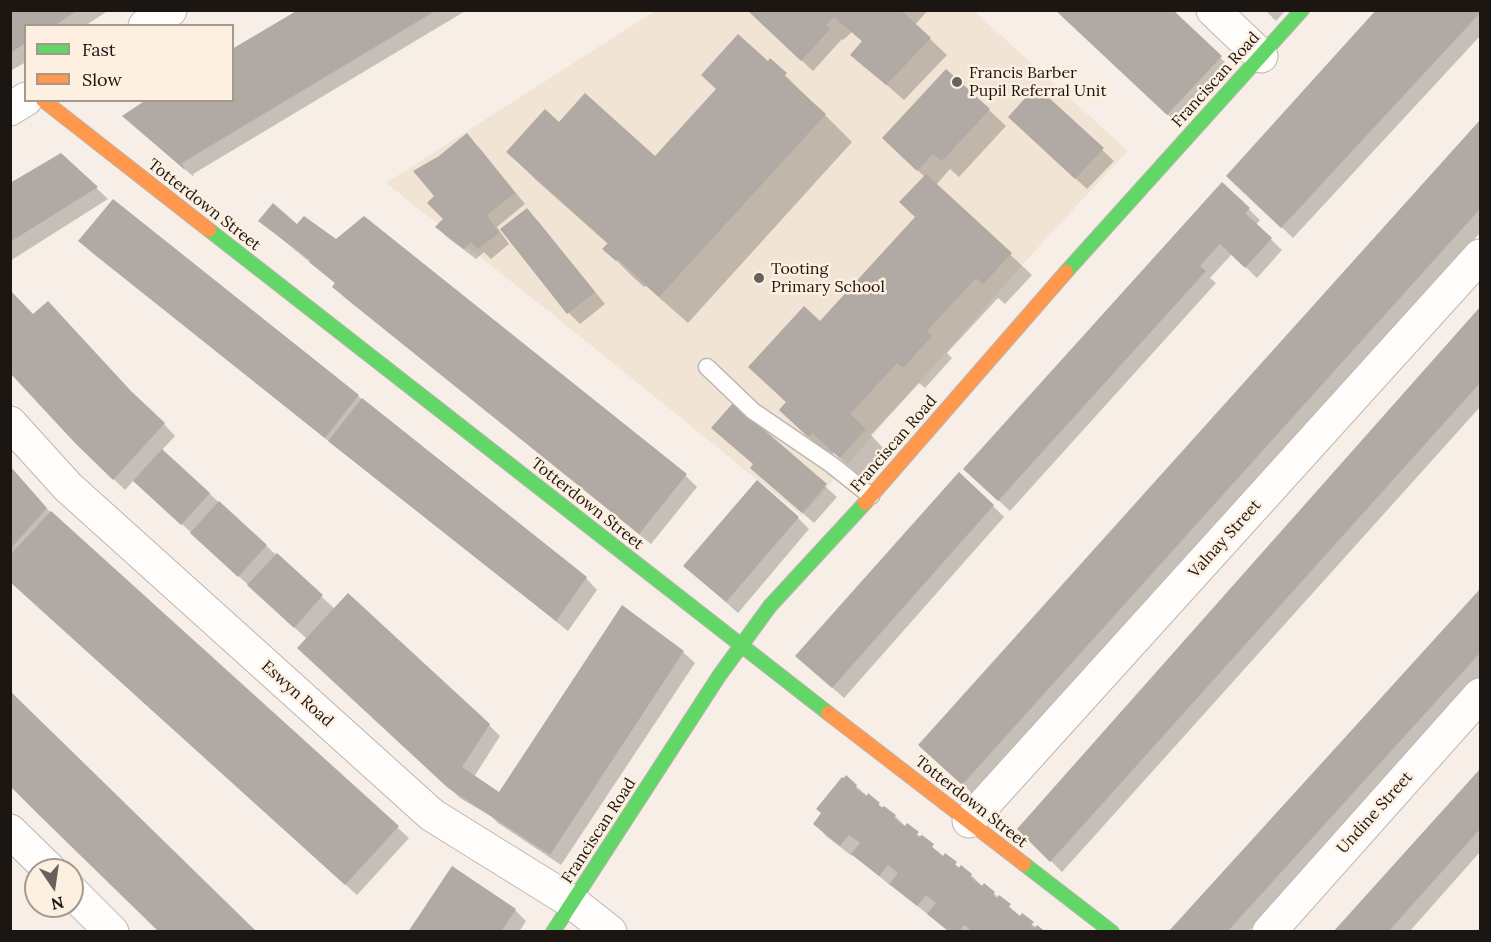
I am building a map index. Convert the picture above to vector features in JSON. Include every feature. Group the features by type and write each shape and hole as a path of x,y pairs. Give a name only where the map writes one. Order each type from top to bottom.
{"street":[{"path":"149,24 170,10"},
{"path":"1213,10 1261,56"},
{"name":"Franciscan Road","path":"553,932 740,645 770,606 871,496 1124,206 1302,10"},
{"path":"10,109 24,100"},
{"name":"Totterdown Street","path":"46,102 740,645 1112,932"},
{"name":"Valnay Street","path":"969,821 1480,256"},
{"name":"Eswyn Road","path":"10,423 68,487 432,815 573,902 610,932"},
{"name":"Undine Street","path":"1269,932 1480,695"},
{"path":"10,831 38,858"},
{"path":"84,904 112,932"}],"lane":[{"path":"706,367 753,411 832,465 871,496"}],"shaded area":[{"name":"Tooting Primary School","path":"656,10 974,11 1128,151 1042,243 802,516 386,183"}],"building":[{"path":"10,10 78,10 57,24 24,24 24,44 10,53"},
{"path":"298,10 437,10 182,163 185,170 122,116 143,102 234,102 234,48"},
{"path":"747,10 901,10 931,38 886,85 850,55 862,41 834,17 826,25 830,29 801,61"},
{"path":"1055,10 1173,10 1222,56 1167,115"},
{"path":"1376,10 1480,10 1480,13 1281,228 1226,176"},
{"path":"738,34 768,61 770,58 787,73 784,76 826,114 659,297 618,259 616,261 602,249 608,243 506,152 545,109 559,122 585,93 655,156 716,89 701,75"},
{"path":"946,69 990,109 942,161 933,154 917,171 882,138"},
{"path":"1036,86 1104,148 1075,179 1008,117"},
{"path":"1480,120 1480,209 962,785 918,745"},
{"path":"467,133 515,193 487,215 499,233 478,249 471,242 464,249 435,227 443,219 427,203 434,196 413,171 439,156"},
{"path":"61,153 98,187 10,242 10,183"},
{"path":"926,174 1012,253 983,284 976,278 927,331 932,336 903,368 897,363 850,414 866,429 840,458 812,433 808,437 779,410 786,402 748,367 804,306 820,321 915,217 899,202"},
{"path":"1222,182 1250,208 1245,213 1272,238 1245,268 1220,244 1200,266 1206,271 998,501 963,469"},
{"path":"113,199 359,395 325,438 78,241"},
{"path":"273,203 297,224 304,216 336,239 364,216 687,474 639,534 332,287 335,283 309,262 311,261 258,221"},
{"path":"527,208 595,292 567,314 500,229"},
{"path":"10,290 33,314 48,301 131,391 165,423 113,480 10,373"},
{"path":"1480,307 1480,383 1050,862 1017,829"},
{"path":"362,398 587,577 556,621 328,441"},
{"path":"733,403 827,484 802,513 750,468 753,464 711,428"},
{"path":"162,449 210,493 181,525 133,481"},
{"path":"10,466 47,508 10,549"},
{"path":"959,472 994,505 832,688 795,656"},
{"path":"757,480 799,517 726,602 683,566"},
{"path":"219,501 267,545 238,577 190,533"},
{"path":"51,511 399,826 345,885 10,582 10,555"},
{"path":"277,553 323,595 294,628 247,585"},
{"path":"1480,589 1480,653 1227,932 1168,932"},
{"path":"348,593 490,724 462,767 499,792 622,605 684,651 550,855 448,788 297,648"},
{"path":"10,691 257,932 159,932 10,786"},
{"path":"1480,769 1480,829 1388,932 1333,932"},
{"path":"846,775 857,785 855,788 867,796 868,793 880,803 878,805 882,808 884,806 896,815 894,817 899,822 905,826 907,823 919,832 916,835 919,837 922,835 934,844 932,847 943,856 945,853 957,862 955,865 959,868 961,865 972,874 970,877 982,886 984,883 995,892 993,895 995,897 999,895 1011,904 1009,907 1020,916 1022,913 1034,922 1031,925 1033,927 1037,925 1046,932 973,932 964,925 959,932 950,932 927,914 936,903 926,895 917,906 889,884 898,873 888,865 879,876 851,854 860,843 849,835 840,846 813,824 821,813 816,809"},
{"path":"452,866 516,909 501,932 408,932"}],"traffic: fast":[{"path":"1066,272 1302,10"},
{"path":"209,230 828,713"},
{"path":"553,932 719,676 770,606 865,503"},
{"path":"1024,864 1112,932"}],"traffic: slow":[{"path":"46,102 209,230"},
{"path":"865,503 1066,272"},
{"path":"828,713 1024,864"}],"place":[{"name":"Francis Barber Pupil Referral Unit","path":"957,82"},
{"name":"Tooting Primary School","path":"759,278"}]}
